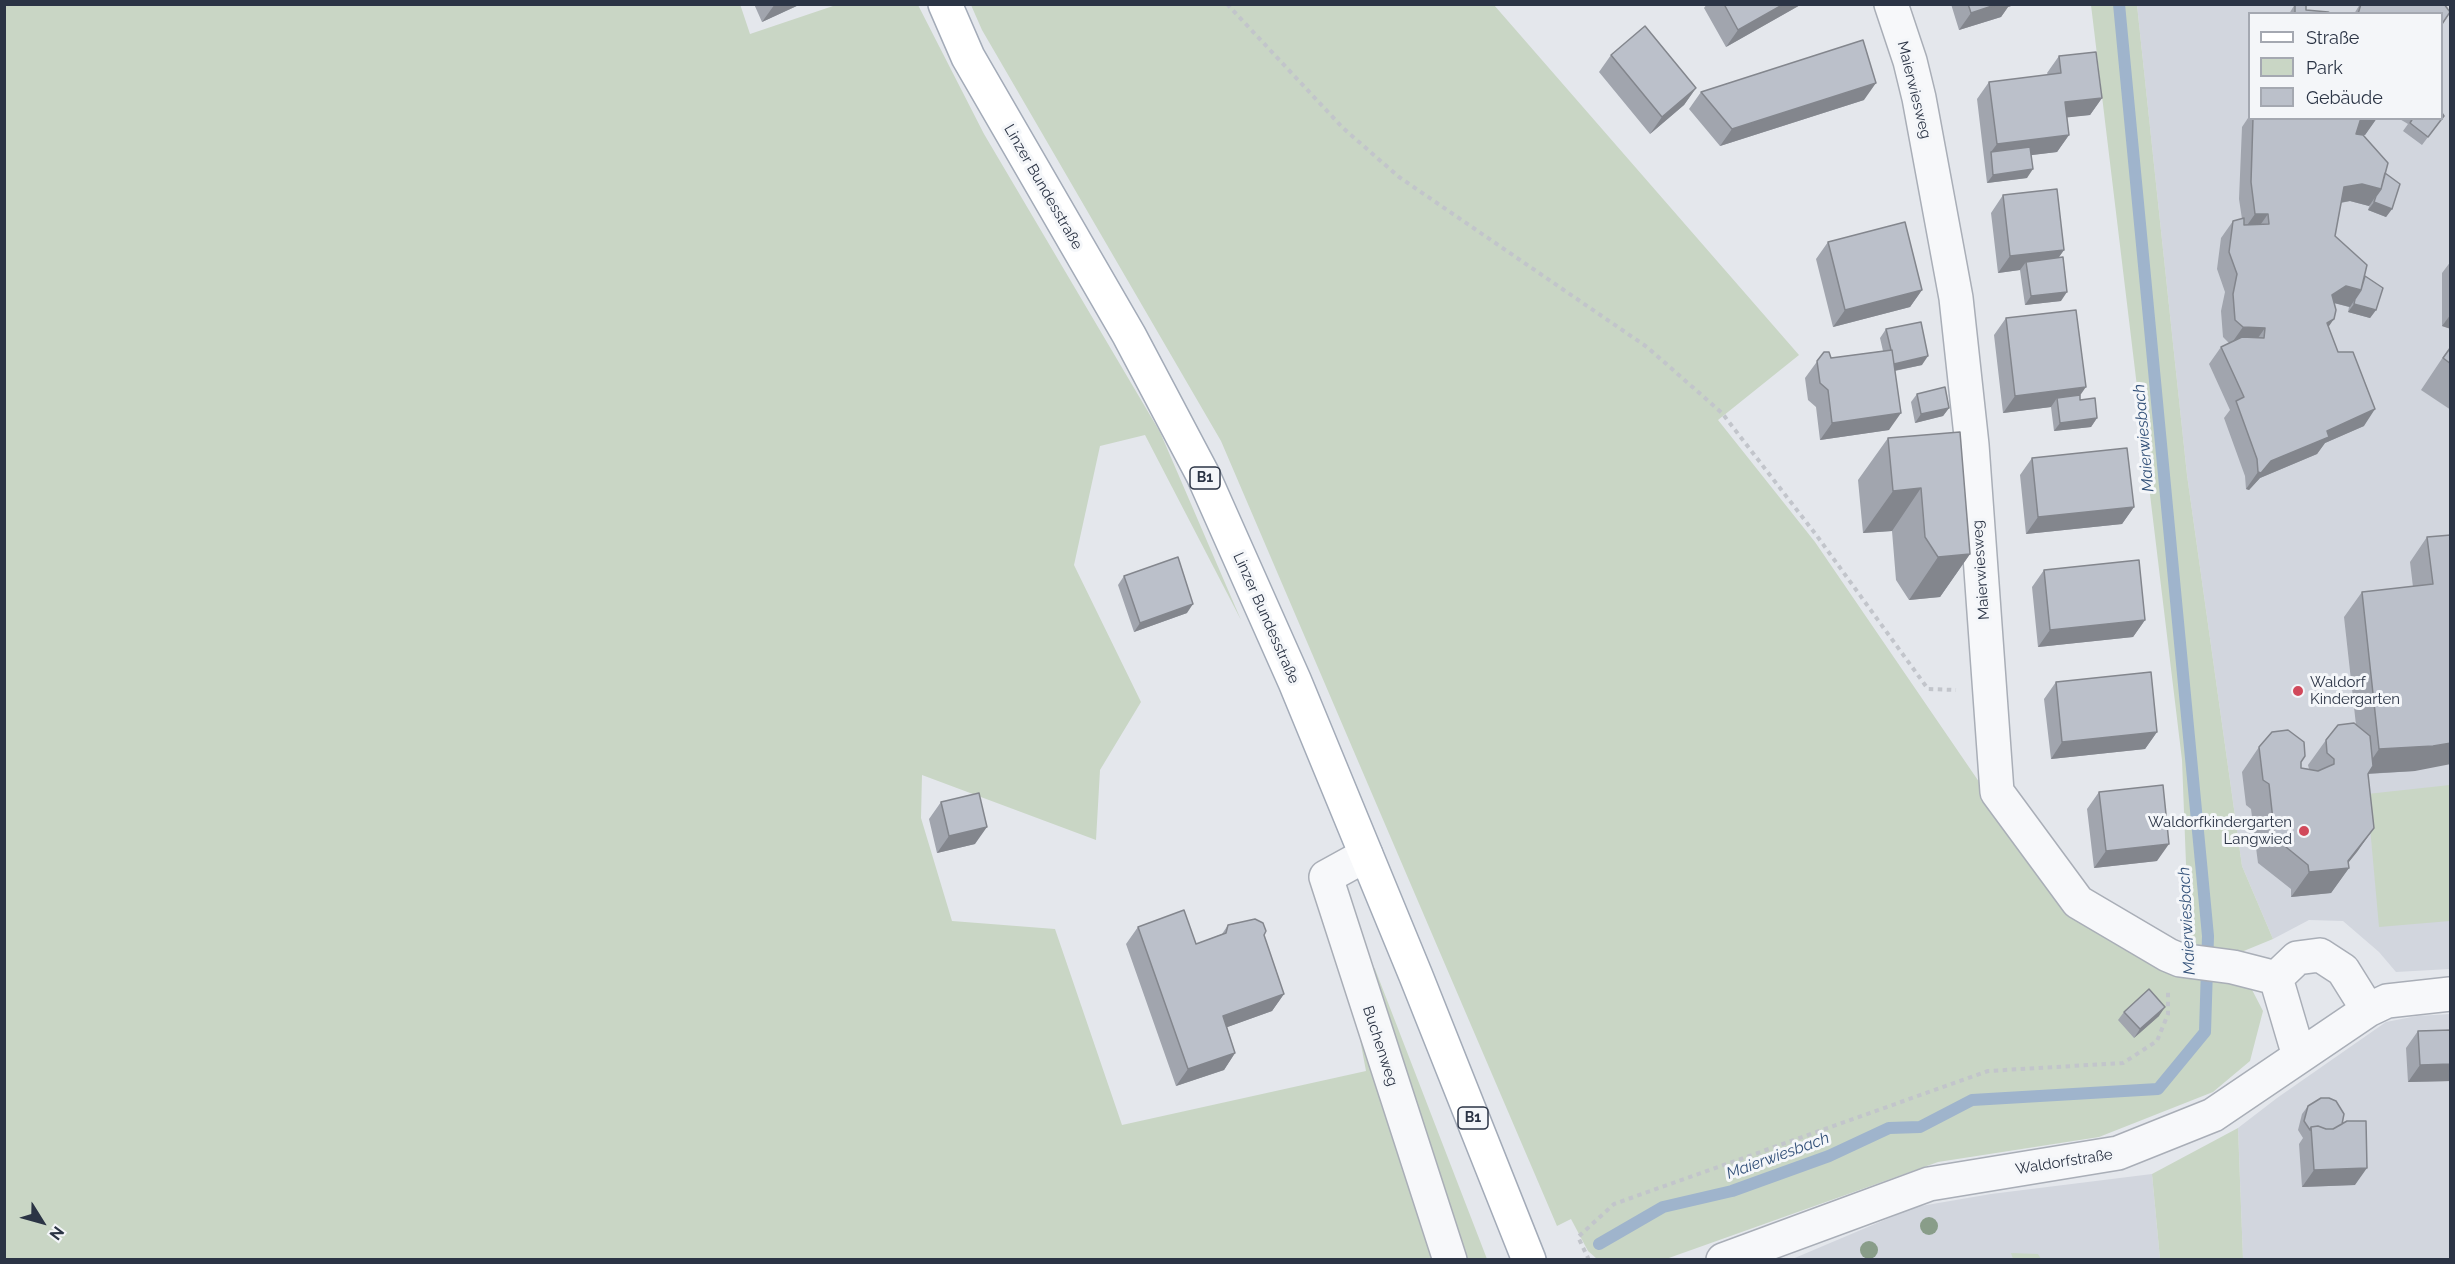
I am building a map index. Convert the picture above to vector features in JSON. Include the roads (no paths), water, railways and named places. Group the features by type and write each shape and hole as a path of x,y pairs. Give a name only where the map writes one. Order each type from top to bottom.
{"main road":[{"name":"Linzer Bundesstraße","path":"945,4 968,57 1129,334 1203,475 1295,682 1529,1260"}],"street":[{"name":"Maierwiesweg","path":"1891,4 1919,98 1956,298 1972,445 1997,792 2078,902 2174,958 2233,967 2276,978"},
{"name":"Buchenweg","path":"1366,855 1326,877 1450,1260"},
{"path":"2299,1056 2276,978 2297,958 2320,956 2343,970 2368,1010"},
{"name":"Waldorfstraße","path":"1723,1260 1929,1184 2118,1153 2213,1115 2368,1010 2387,1001 2451,994"}],"waterway":[{"name":"Maierwiesbach","path":"1599,1244 1663,1207 1732,1191 1829,1156 1889,1128 1920,1127 1972,1100 2158,1089 2205,1032 2208,936 2119,4"}],"place":[{"name":"Waldorf Kindergarten","path":"2298,691"},
{"name":"Waldorfkindergarten Langwied","path":"2304,831"}]}
